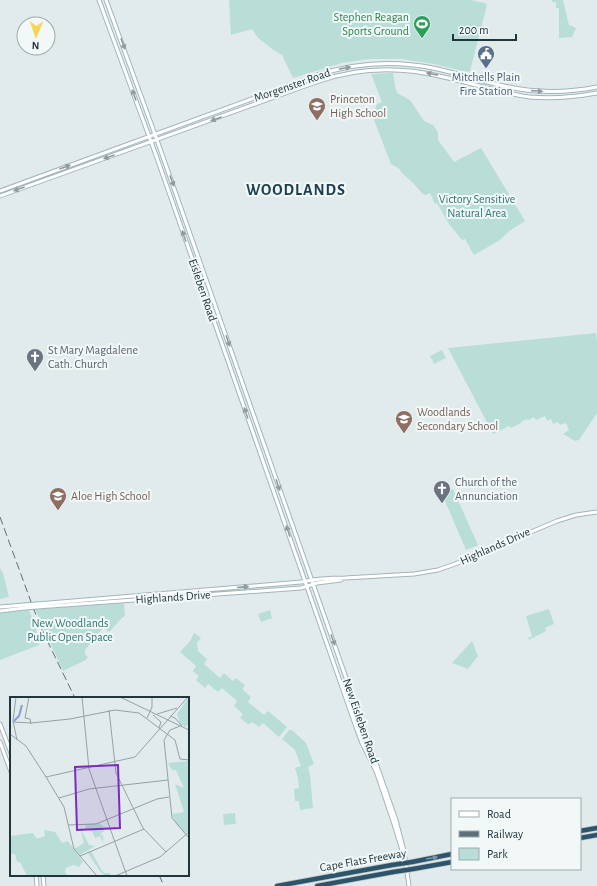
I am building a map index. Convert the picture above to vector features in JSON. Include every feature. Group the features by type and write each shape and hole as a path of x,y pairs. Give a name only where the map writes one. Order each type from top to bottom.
{"highway":[{"path":"581,831 597,828"},
{"path":"581,838 597,835"},
{"name":"Cape Flats Freeway","path":"277,886 451,854"},
{"name":"Cape Flats Freeway","path":"317,886 451,862"}],"main road":[{"name":"Eisleben Road","path":"99,0 149,136 307,587"},
{"name":"Eisleben Road","path":"106,0 158,140 313,584"},
{"name":"Morgenster Road","path":"0,191 320,74 339,69 387,63 434,68 503,86 530,90 566,91 597,87"},
{"name":"Morgenster Road","path":"0,196 343,74 391,70 421,72 504,92 536,97 566,97 597,93"},
{"name":"Highlands Drive","path":"0,610 312,580 414,574 438,570 455,564 556,520 597,512"},
{"name":"Highlands Drive","path":"37,606 301,588 313,584 345,578"},
{"name":"New Eisleben Road","path":"313,584 396,820 404,852 409,886"},
{"name":"New Eisleben Road","path":"307,587 362,743 376,771 405,859"},
{"name":"Highlands Drive","path":"0,607 25,607"},
{"path":"0,724 10,750"},
{"path":"0,742 10,769"},
{"path":"36,876 37,886"},
{"path":"43,876 44,886"}],"green space":[{"path":"229,0 471,0 485,3 487,5 470,71 467,72 434,64 401,59 369,59 342,63 293,78 282,55 258,38 252,29 231,35"},
{"path":"552,0 563,0 569,25 576,28 572,37 559,38 559,8 556,8 556,2 552,2"},
{"name":"Victory Sensitive Natural Area","path":"393,73 397,93 410,100 424,121 433,125 438,132 438,140 454,162 481,148 525,221 508,232 500,240 474,255 465,239 462,240 449,224 437,203 435,204 430,193 426,195 423,194 400,171 401,170 391,164 374,120 376,105 382,102 371,74"},
{"path":"596,333 597,413 579,440 575,441 563,434 569,430 566,423 560,425 558,422 553,424 551,419 547,421 545,416 536,420 534,417 528,420 527,419 511,428 509,426 493,434 448,348"},
{"path":"442,350 446,358 434,364 430,356"},
{"path":"453,489 478,545 466,550 442,494"},
{"path":"0,568 3,573 9,597 0,599"},
{"name":"New Woodlands Public Open Space","path":"124,603 125,616 109,632 103,628 85,650 85,655 88,657 86,660 63,671 35,609"},
{"path":"549,609 554,624 545,628 546,631 529,640 528,638 532,636 526,616"},
{"path":"29,610 36,628 39,645 0,660 0,613"},
{"path":"270,610 272,618 261,622 258,614"},
{"path":"194,633 201,638 197,643 198,651 207,659 204,664 220,678 224,673 233,681 236,678 245,685 243,690 251,697 248,702 264,715 268,711 287,727 279,737 263,723 259,727 252,722 248,724 240,718 243,714 234,706 237,701 222,688 218,692 208,684 205,688 196,680 199,676 193,671 196,666 180,652 190,641"},
{"path":"472,641 478,656 468,669 452,663"},
{"path":"289,730 292,730 306,743 314,764 308,767 313,808 300,810 299,801 295,801 294,789 299,788 295,768 301,766 295,750 282,739"},
{"path":"235,813 236,824 224,825 223,814"}],"railway":[{"path":"0,517 34,610 75,697"},
{"path":"159,876 164,886"}],"place":[{"name":"Stephen Reagan Sports Ground","path":"422,39"},
{"name":"Mitchells Plain Fire Station","path":"486,69"},
{"name":"Princeton High School","path":"317,121"},
{"name":"St Mary Magdalene Cath. Church","path":"35,372"},
{"name":"Woodlands Secondary School","path":"404,434"},
{"name":"Church of the Annunciation","path":"442,504"},
{"name":"Aloe High School","path":"58,511"}],"district":[{"name":"WOODLANDS","path":"296,189"}]}
